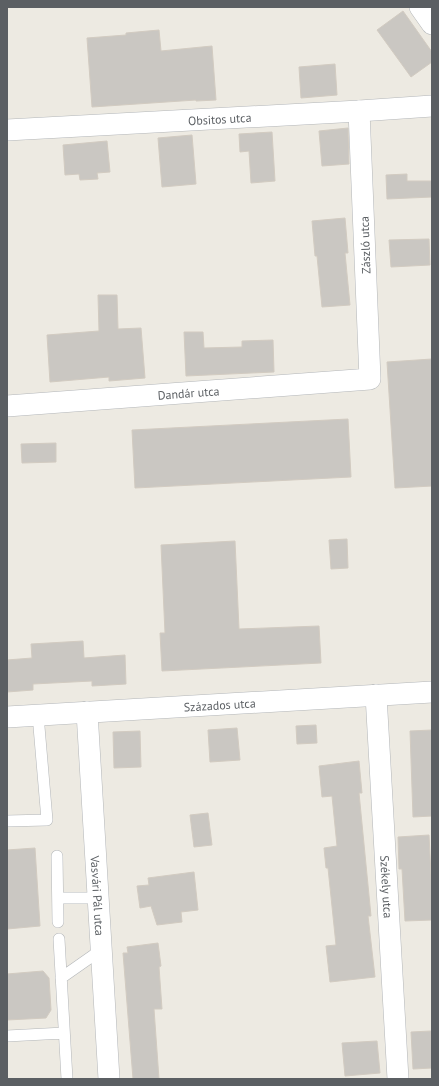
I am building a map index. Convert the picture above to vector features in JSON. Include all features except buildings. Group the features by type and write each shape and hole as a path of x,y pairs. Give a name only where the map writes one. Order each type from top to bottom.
{"street":[{"path":"420,7 432,24"},
{"name":"Obsitos utca","path":"7,130 432,106"},
{"name":"Zászló utca","path":"359,111 370,379"},
{"name":"Dandár utca","path":"7,406 370,379"},
{"name":"Százados utca","path":"7,717 432,692"},
{"name":"Székely utca","path":"376,695 398,1079"},
{"name":"Vasvári Pál utca","path":"87,712 109,1079"}],"lane":[{"path":"7,821 47,820 38,715"},
{"path":"57,856 58,922"},
{"path":"58,898 98,898"},
{"path":"59,939 67,1079"},
{"path":"61,978 101,950"},
{"path":"7,1036 64,1033"}]}
